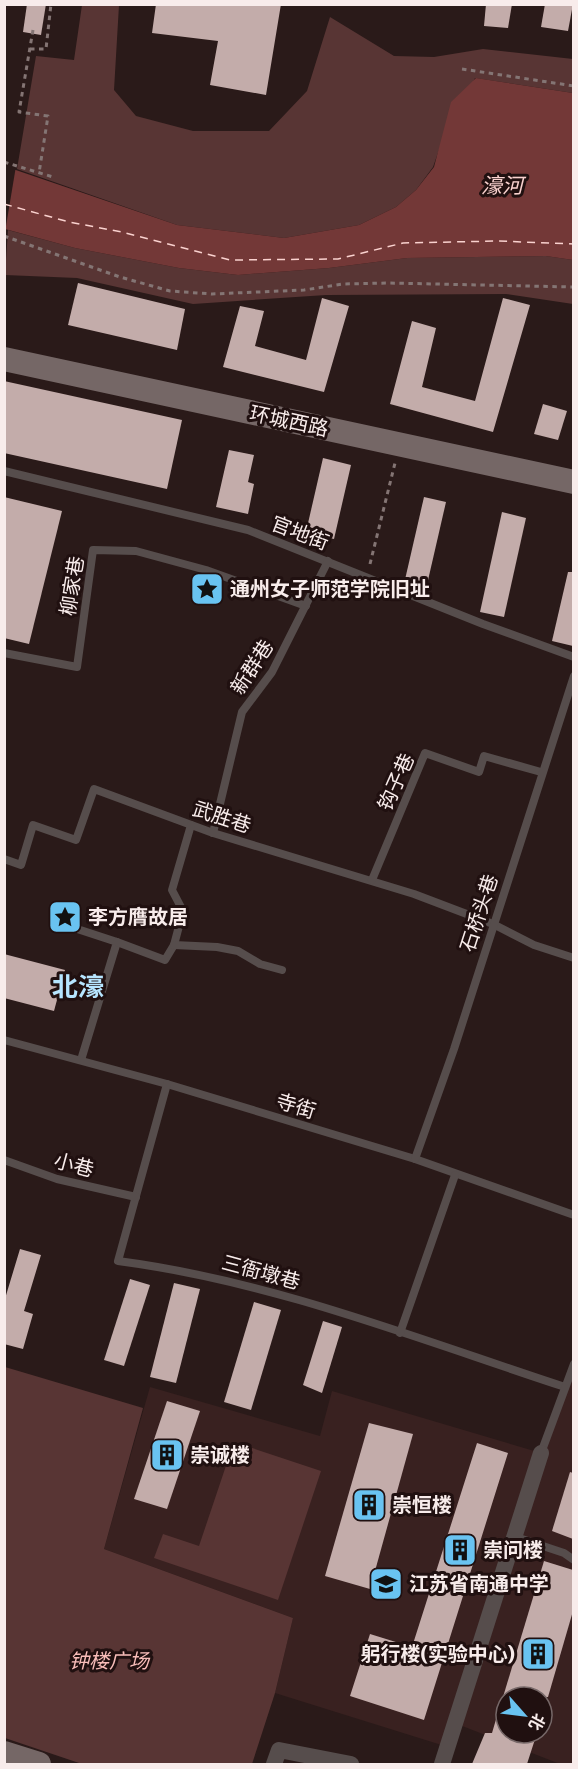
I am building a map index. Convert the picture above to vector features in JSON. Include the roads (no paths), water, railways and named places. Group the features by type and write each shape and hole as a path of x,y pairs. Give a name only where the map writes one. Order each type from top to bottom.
{"street":[{"name":"环城西路","path":"4,359 573,482"},
{"path":"442,1764 516,1538 541,1453"},
{"path":"274,1764 279,1750 351,1764"},
{"path":"4,1753 39,1764"}],"lane":[{"name":"官地街","path":"4,471 248,530 573,657"},
{"name":"柳家巷","path":"4,653 77,667 93,550 136,551 206,570 306,606"},
{"name":"新群巷","path":"213,833 242,712 272,672 328,561"},
{"name":"石桥头巷","path":"415,1159 454,1049 573,676"},
{"name":"钩子巷","path":"372,880 425,753 479,772 484,756 541,772"},
{"name":"武胜巷","path":"4,859 21,866 33,825 76,840 94,789 213,833 372,880 493,924 534,945 573,958"},
{"path":"62,924 165,960 174,945 183,911 172,890 191,825"},
{"path":"81,1060 117,942"},
{"path":"174,945 218,947 238,951 260,964 282,970"},
{"name":"寺街","path":"4,1040 167,1084 415,1159 573,1215"},
{"name":"三衙墩巷","path":"167,1084 118,1261 183,1269 286,1295 565,1387"},
{"name":"小巷","path":"4,1160 57,1179 136,1197"},
{"path":"400,1333 455,1175"},
{"path":"541,1453 573,1364"},
{"path":"516,1538 564,1553 573,1560"}],"water":[{"name":"濠河","path":"476,78 573,93 573,260 546,256 407,258 329,268 238,275 179,268 75,248 5,229 4,166 177,225 284,238 359,225 396,207 416,190 434,167 451,102"}],"place":[{"name":"通州女子师范学院旧址","path":"207,589"},
{"name":"李方膺故居","path":"65,917"},
{"name":"崇诚楼","path":"167,1455"},
{"name":"崇恒楼","path":"369,1505"},
{"name":"崇问楼","path":"460,1550"},
{"name":"江苏省南通中学","path":"386,1584"},
{"name":"躬行楼(实验中心)","path":"538,1654"}],"district":[{"name":"北濠","path":"78,987"}],"park label":[{"name":"钟楼广场","path":"109,1661"}]}
